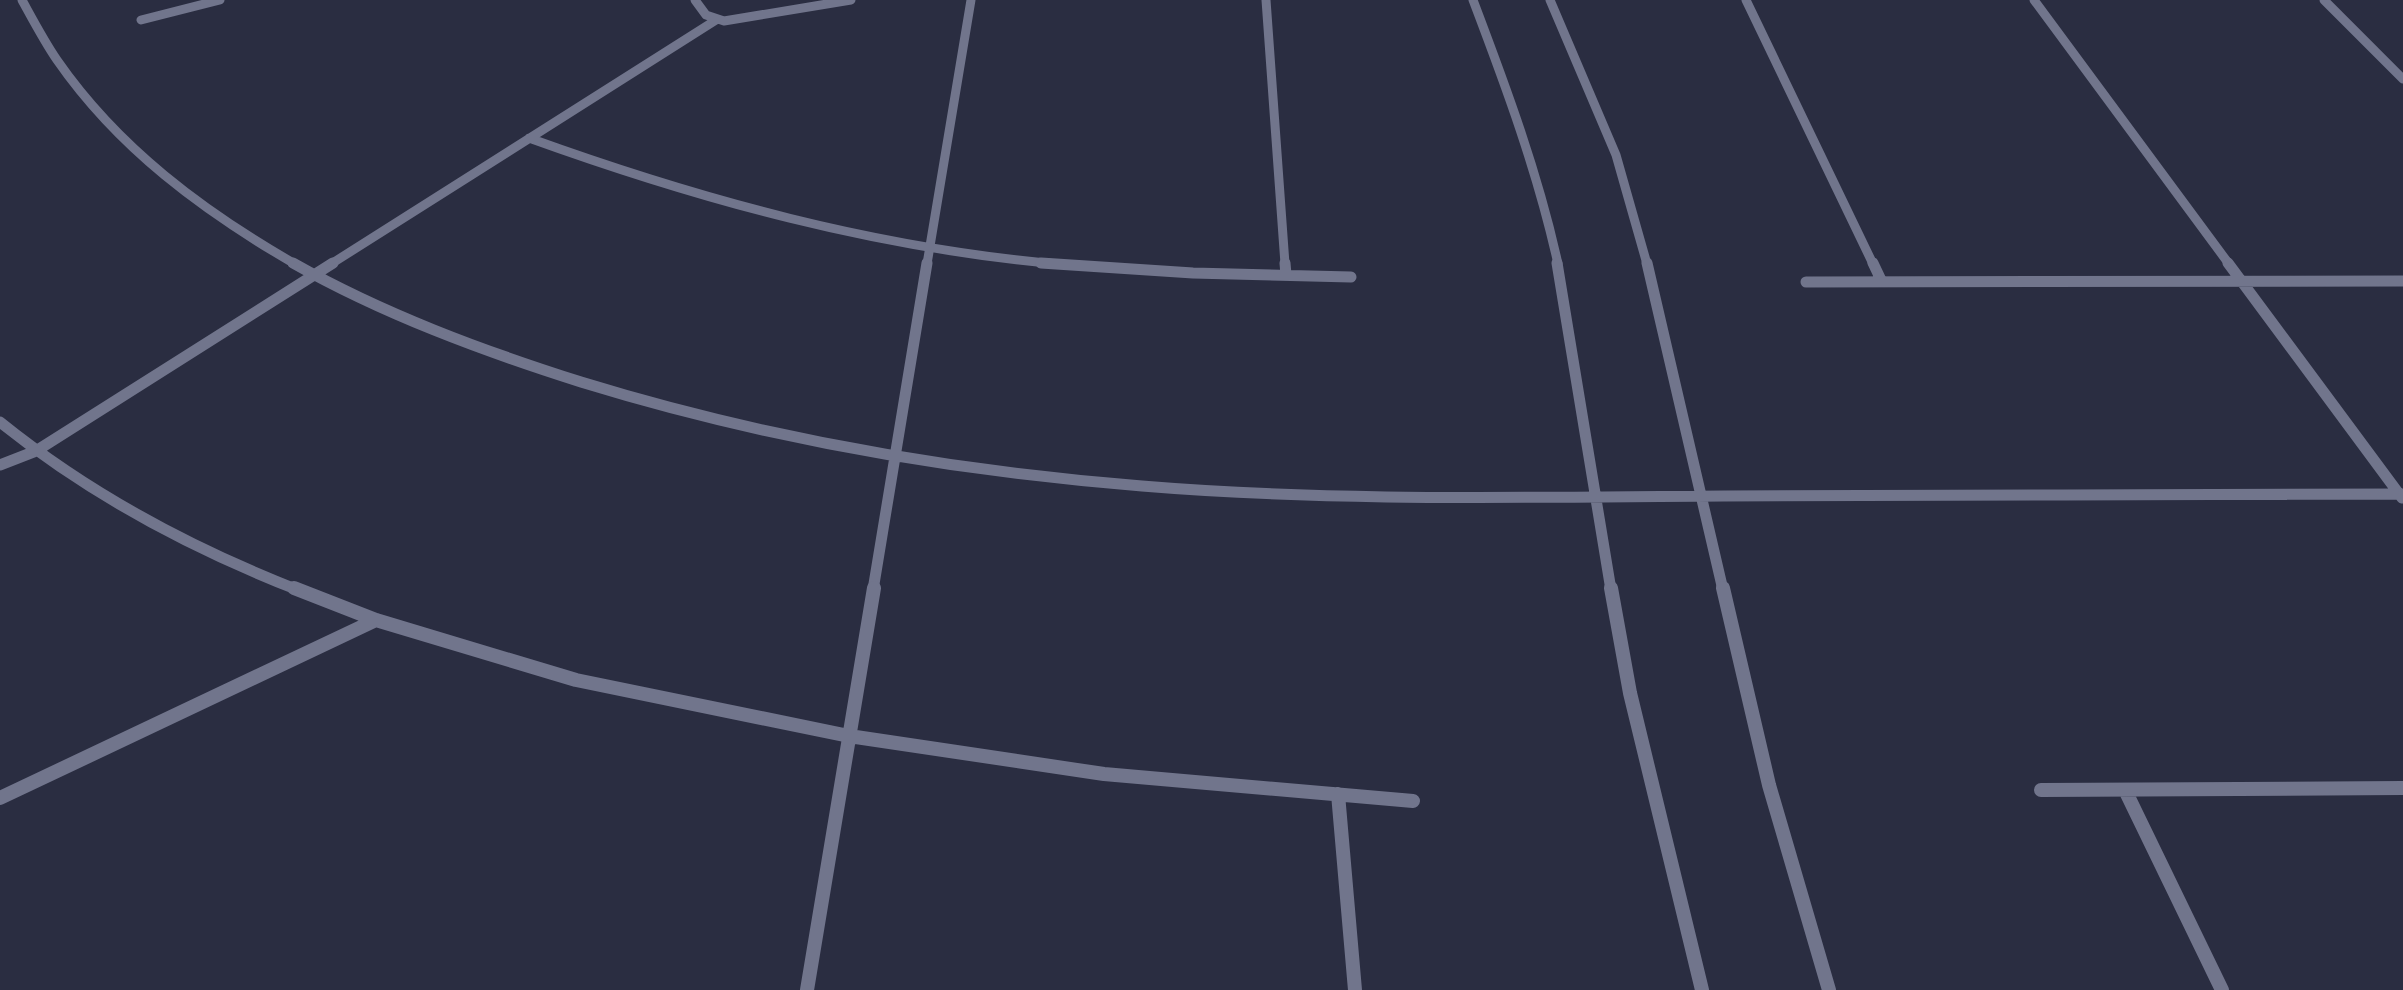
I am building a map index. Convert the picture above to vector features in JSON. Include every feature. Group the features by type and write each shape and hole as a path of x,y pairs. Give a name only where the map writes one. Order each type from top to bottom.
{"street":[{"path":"22,0 38,33 69,79 117,134 169,183 247,238 311,276 380,308 480,348 615,394 760,430 896,455 1028,475 1168,488 1355,495 2402,496"},
{"path":"141,20 220,0"},
{"path":"695,0 702,13 716,20"},
{"path":"0,465 36,451 716,20 851,0"},
{"path":"807,990 971,0"},
{"path":"1266,0 1286,276"},
{"path":"1473,0 1511,99 1547,214 1566,304 1594,496 1630,693 1702,990"},
{"path":"1550,0 1616,155 1650,275 1699,496 1769,785 1829,990"},
{"path":"1746,0 1882,282"},
{"path":"2034,0 2402,496"},
{"path":"2324,0 2403,79"},
{"path":"529,138 657,183 722,201 930,248 1106,268 1351,277"},
{"path":"1806,282 2403,281"},
{"path":"0,422 36,451 135,512 250,571 376,620 576,680 849,736 1104,774 1413,801"},
{"path":"0,798 376,620"},
{"path":"2041,790 2403,788"},
{"path":"2125,790 2222,990"},
{"path":"1338,794 1355,990"}]}
